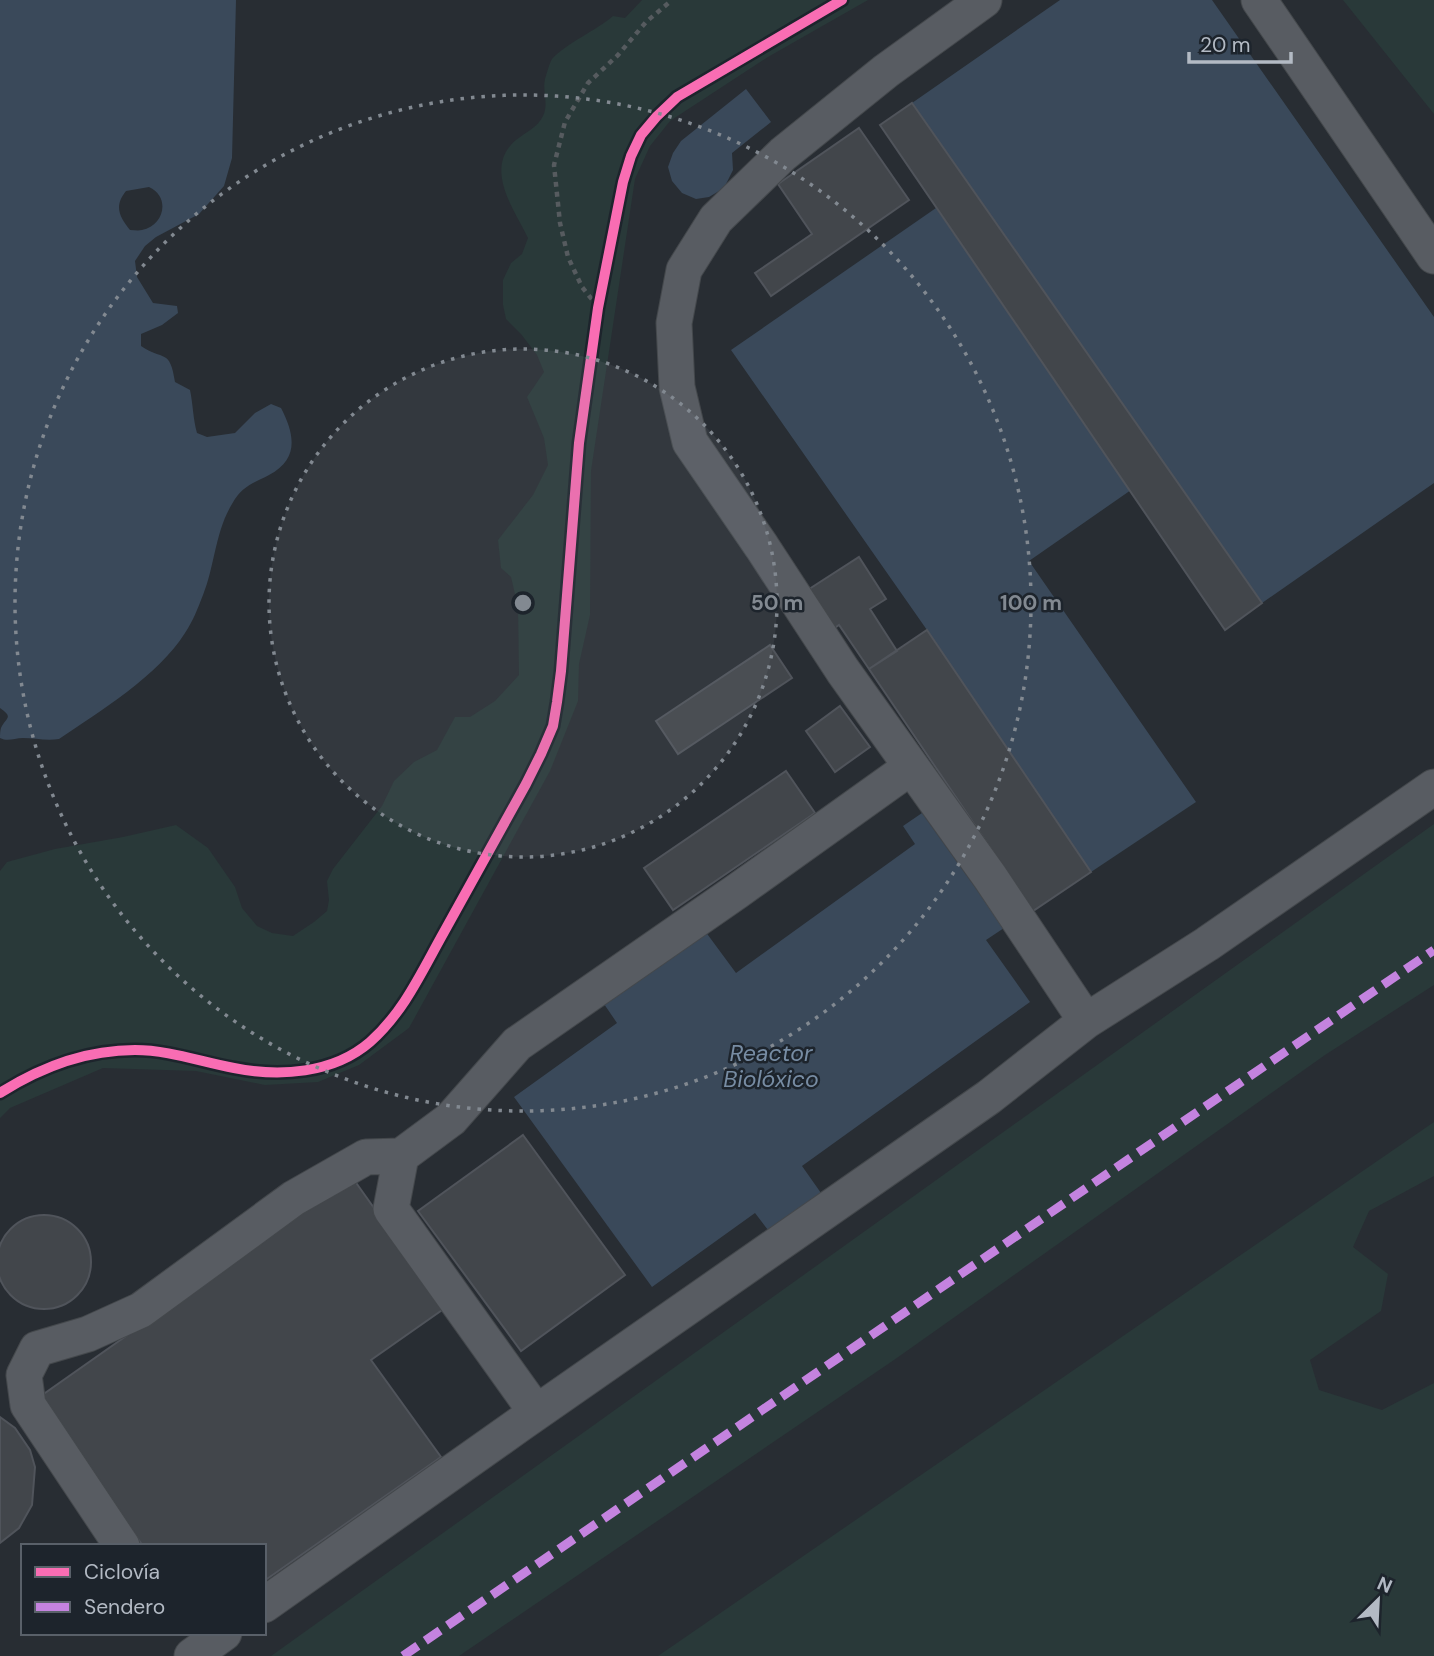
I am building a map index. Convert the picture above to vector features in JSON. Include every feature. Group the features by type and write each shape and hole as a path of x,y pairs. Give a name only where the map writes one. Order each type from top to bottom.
{"lane":[{"path":"984,0 886,71 783,154 716,219 684,270 674,323 677,387 690,442 843,671 990,877 1086,1021"},
{"path":"1259,0 1434,256"},
{"path":"121,1544 28,1405 24,1375 37,1349 88,1334 141,1310 294,1198 366,1157 401,1157 451,1119 517,1045 911,766"},
{"path":"266,1604 989,1097 1086,1021 1207,944 1434,787"},
{"path":"401,1157 391,1209 536,1412"},
{"path":"190,1648 219,1635"}],"path":[{"path":"598,308 582,287 568,257 560,223 555,165 565,122 588,83 618,55 646,22 673,0"},
{"path":"0,1093 34,1073 72,1058 135,1050 174,1054 236,1069 288,1073 324,1067 352,1055 369,1042 403,1005 526,784 553,726 561,671 579,443 598,308 623,182 631,156 641,135 677,97 842,0"}],"shaded area":[{"path":"642,0 868,0 768,57 670,121 650,146 635,179 591,471 590,615 579,664 578,701 550,771 409,1028 359,1065 318,1082 265,1085 196,1071 103,1068 10,1108 0,1118 0,871 7,862 55,849 176,825 208,848 235,887 242,908 257,926 272,933 293,936 327,911 327,881 333,869 382,806 394,781 414,762 437,750 455,717 470,717 495,701 519,675 518,607 511,577 501,568 498,540 533,495 548,465 544,438 527,397 544,372 537,355 506,319 503,305 503,280 511,263 522,254 528,238 504,189 502,163 506,151 543,116 545,79 552,59 613,16 625,18"},
{"path":"1343,0 1434,0 1434,114"},
{"path":"1434,824 1434,985 1325,1055 894,1360 459,1656 271,1656"},
{"path":"1434,1122 1434,1176 1369,1211 1353,1247 1388,1274 1381,1311 1310,1360 1319,1390 1382,1410 1434,1383 1434,1656 658,1656"}],"water":[{"path":"0,0 236,0 232,158 224,186 199,214 156,237 145,246 135,261 137,277 153,303 177,306 178,313 162,325 141,334 141,346 168,360 175,382 190,390 197,433 207,437 235,433 255,413 271,404 281,408 286,418 292,446 290,454 279,469 248,486 236,498 222,526 207,584 193,619 174,649 160,664 110,704 59,739 0,738 1,728 8,716 0,708","holes":["149,187 156,192 162,204 160,217 150,227 130,230 119,211 122,196 126,191"]},
{"path":"1060,0 1212,0 1434,317 1434,483 1262,603 912,103"},
{"path":"746,89 771,122 732,153 733,170 724,188 709,197 696,199 682,193 672,181 668,167 673,153 681,141"},
{"path":"936,208 1131,490 1029,561 1196,802 1091,872 927,630 731,350"},
{"name":"Reactor Biolóxico","path":"922,813 1004,928 986,940 1030,1002 802,1166 821,1193 768,1230 755,1213 652,1287 514,1097 617,1023 604,1004 705,931 736,973 915,844 903,826"}],"building":[{"path":"912,103 1262,603 1225,630 880,125"},
{"path":"859,128 909,200 771,296 755,273 812,234 778,184"},
{"path":"859,557 886,599 870,609 897,651 869,669 839,625 829,632 803,593"},
{"path":"927,630 1091,872 1033,911 869,669"},
{"path":"770,645 792,678 678,754 656,721"},
{"path":"840,706 870,747 835,772 806,731"},
{"path":"786,771 815,813 673,910 644,868"},
{"path":"523,1135 625,1275 521,1351 418,1211"},
{"path":"352,1177 445,1308 371,1360 441,1457 266,1580 266,1544 142,1544 38,1398"},
{"path":"44,1215 62,1218 83,1236 90,1253 88,1280 77,1295 62,1306 44,1309 26,1306 11,1295 0,1280 0,1244 11,1229 26,1218"},
{"path":"0,1417 15,1428 30,1450 35,1467 32,1505 19,1528 0,1543"}],"marked path":[{"path":"403,1656 1434,950"}],"cycle path":[{"path":"0,1093 32,1075 64,1062 117,1051 160,1052 251,1071 287,1072 323,1067 355,1053 393,1018 420,976 526,784 553,726 561,671 579,443 598,308 623,182 631,156 641,135 677,97 842,0"}]}
